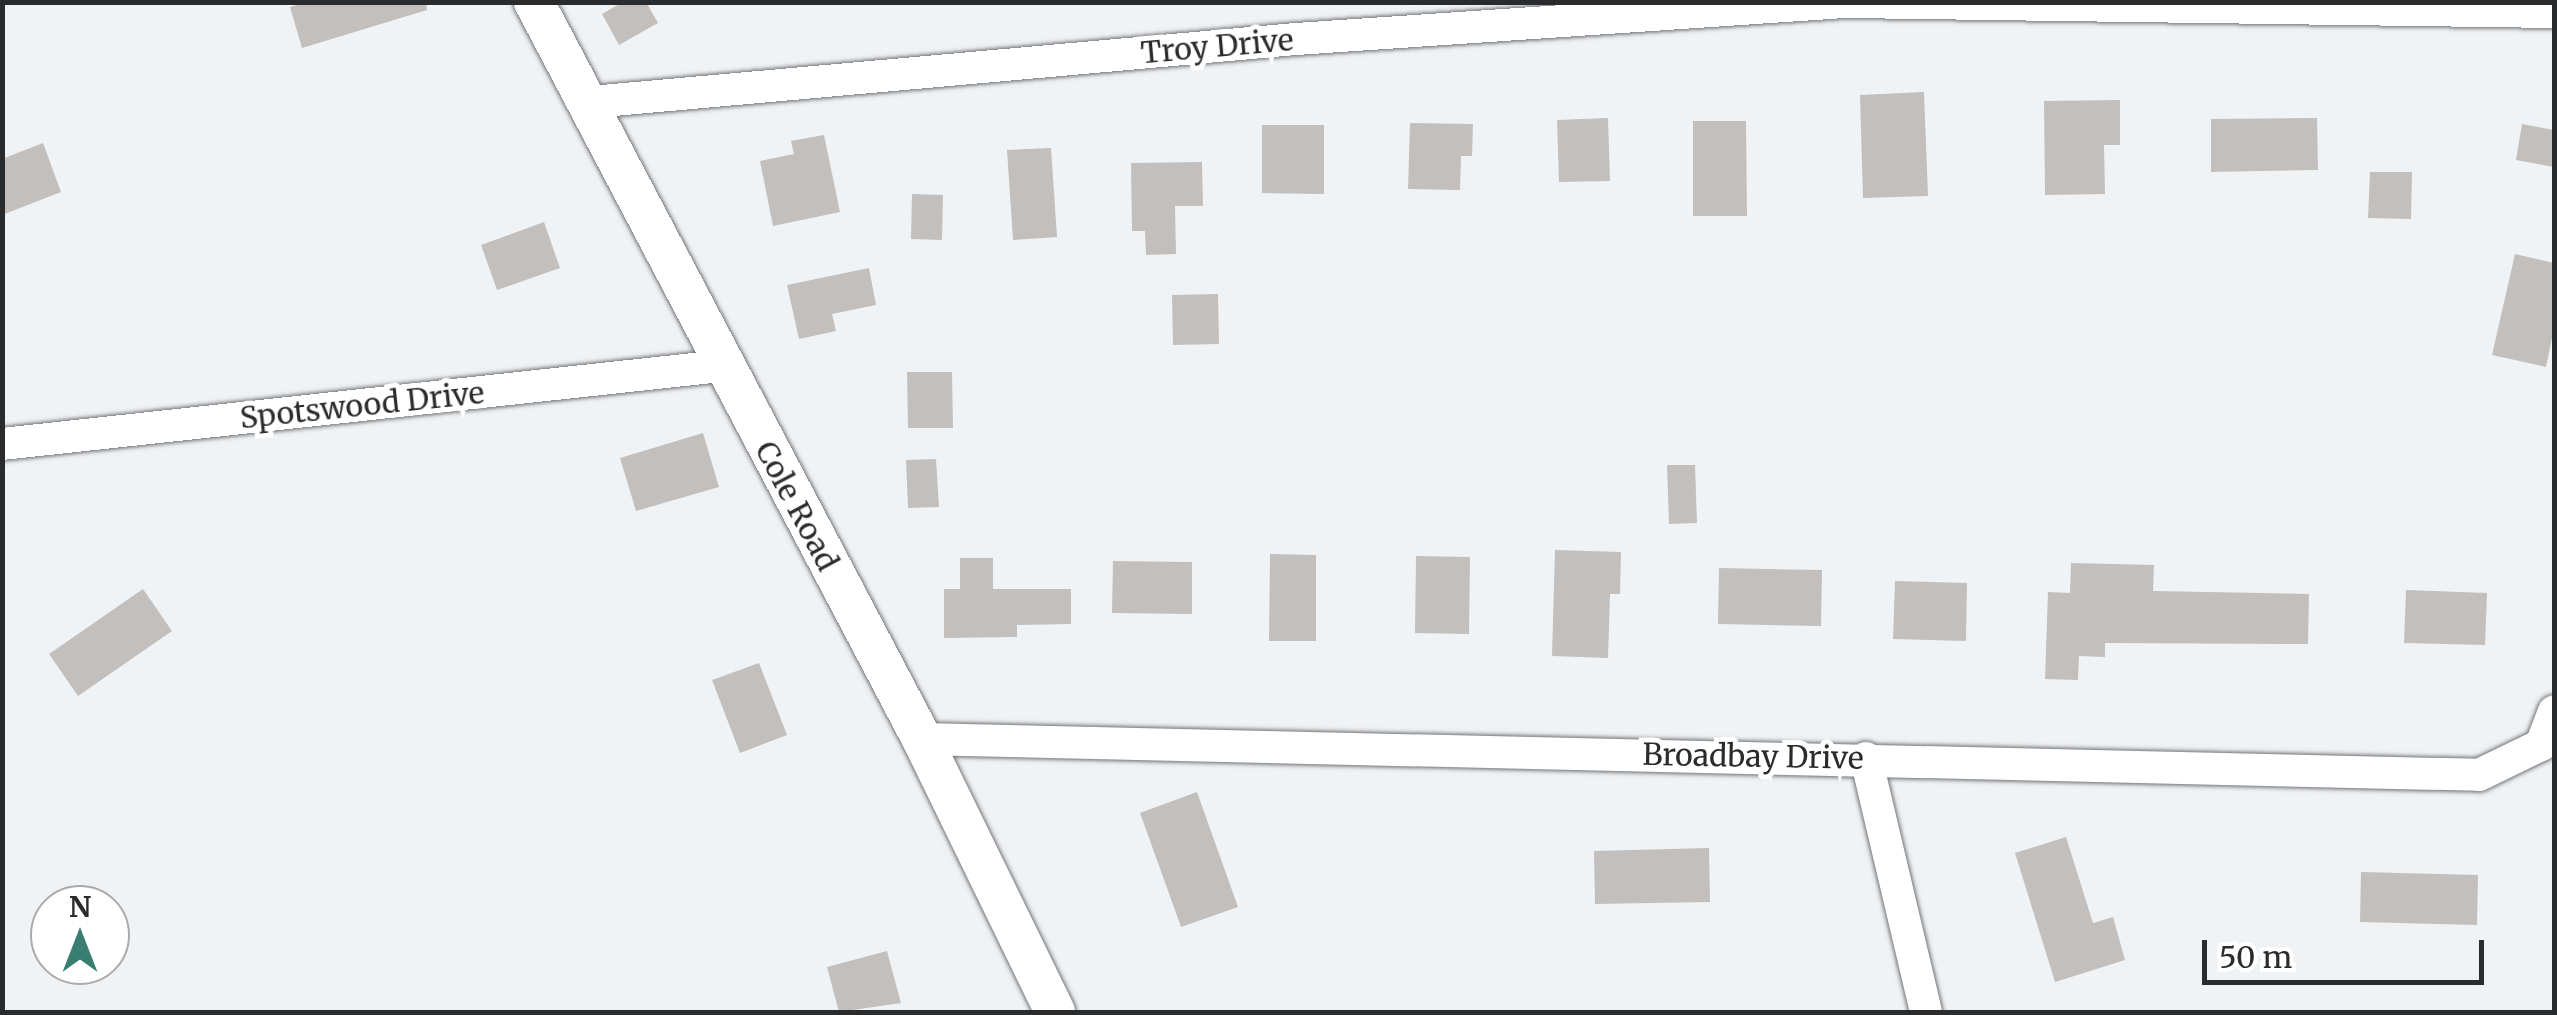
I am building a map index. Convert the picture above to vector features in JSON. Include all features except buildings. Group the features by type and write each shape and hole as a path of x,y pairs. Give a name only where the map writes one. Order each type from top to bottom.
{"street":[{"name":"Cole Road","path":"534,2 591,102 721,366 922,739 1055,1012"},
{"name":"Troy Drive","path":"591,102 1511,13 1846,2 2554,12"},
{"name":"Spotswood Drive","path":"2,444 721,366"},
{"name":"Broadbay Drive","path":"922,739 2479,775 2540,745 2554,711"},
{"path":"1866,758 1926,1012"}]}
